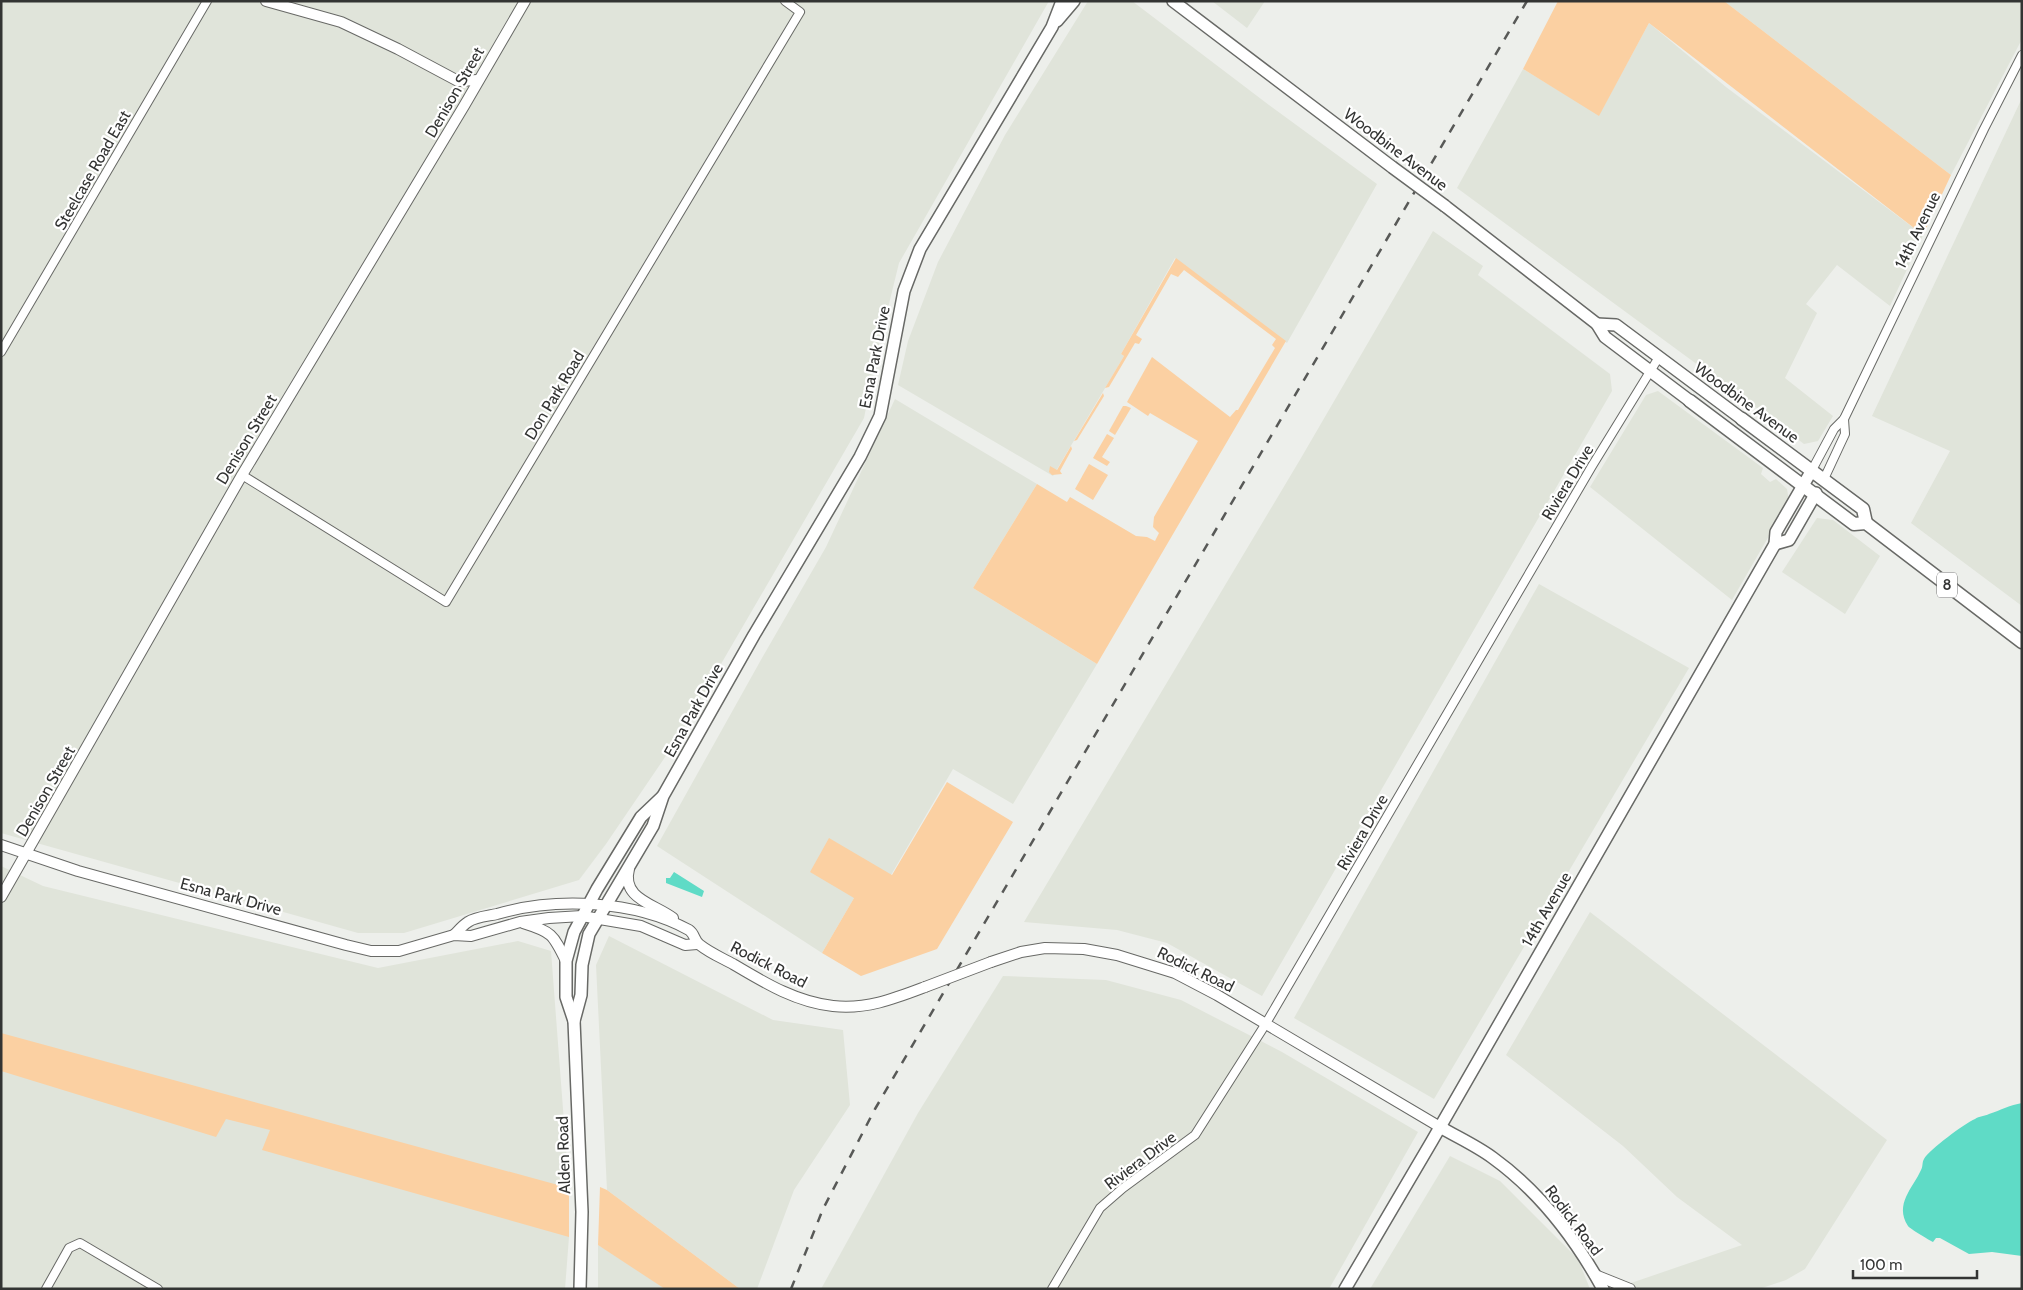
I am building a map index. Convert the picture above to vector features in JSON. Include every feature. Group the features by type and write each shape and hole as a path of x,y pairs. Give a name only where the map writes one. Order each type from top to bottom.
{"main road":[{"name":"Esna Park Drive","path":"598,918 653,826 663,796 759,627 860,457 880,416 904,291 920,249 1052,26 1062,1"},
{"name":"Esna Park Drive","path":"1052,26 1074,1"},
{"name":"Woodbine Avenue","path":"1173,1 1445,206 1597,324 1606,337 1650,371 1804,484 1854,524 1866,523"},
{"name":"Woodbine Avenue","path":"1597,324 1616,325 1812,470 1863,509 1866,523 2022,642"},
{"path":"1759,451 1770,439"},
{"name":"14th Avenue","path":"1345,1289 1775,544 1776,532 1812,470"},
{"name":"14th Avenue","path":"1775,544 1788,540 1816,493"},
{"name":"Esna Park Drive","path":"589,904 641,817 663,796"},
{"name":"Alden Road","path":"580,1289 582,1212 574,1021 566,997 566,961 574,932 589,904"},
{"name":"Alden Road","path":"574,1021 581,995 582,965 589,934 598,918"},
{"name":"Rodick Road","path":"1440,1126 1493,1158 1539,1197 1576,1244 1603,1289"}],"street":[{"name":"Steelcase Road East","path":"1,352 206,1"},
{"path":"266,1 341,22 398,49 458,81 478,80"},
{"name":"Denison Street","path":"1,897 242,475 524,1"},
{"name":"Don Park Road","path":"242,475 446,602 800,12 785,1"},
{"name":"14th Avenue","path":"1812,470 1834,429 1844,419 1980,137 2021,60"},
{"name":"Riviera Drive","path":"1052,1289 1100,1208 1123,1188 1194,1135 1265,1025 1592,466 1659,357"},
{"name":"14th Avenue","path":"1816,493 1845,434 1844,419"},
{"name":"Esna Park Drive","path":"1,845 78,871 188,903 371,951 399,951 454,935 471,936 520,922 582,916 598,918"},
{"path":"632,861 627,878 632,890 642,901 669,915 692,932 698,944"},
{"name":"Esna Park Drive","path":"454,935 468,922 514,909 551,903 604,906"},
{"path":"604,906 643,912 670,921 692,932"},
{"name":"Rodick Road","path":"598,918 641,926 685,945 698,944 788,994 809,1002 834,1006 861,1006 878,1003 1021,952 1045,948 1084,949 1117,955 1175,973 1440,1126"},
{"path":"520,922 554,936 566,961"},
{"path":"46,1289 69,1248 80,1243 158,1289"},
{"path":"1595,1275 1630,1289"}],"shaded area":[{"path":"1,1 1049,1 899,263 877,353 864,418 678,738 606,844 579,880 404,933 358,933 1,833"},
{"path":"1088,1 1132,1 1377,184 1287,343 1175,258 1121,354 1124,356 1053,476 898,385 908,341 938,262 1005,135"},
{"path":"1212,1 1265,1 1247,28"},
{"path":"1558,1 1724,1 1951,175 1923,235 1649,23 1599,116 1523,69"},
{"path":"1724,1 2022,1 2022,39 1951,175"},
{"path":"1649,23 1726,87 1923,235 1890,306 1837,265 1806,304 1817,313 1785,378 1833,416 1818,441 1804,444 1457,188 1523,69 1599,115"},
{"path":"2022,98 2022,606 1911,523 1950,451 1872,416"},
{"path":"1433,231 1483,266 1478,275 1610,374 1612,391 1262,996 1167,943 1117,930 1024,922 1301,458"},
{"path":"1176,258 1286,341 1097,664 973,588 1037,484 1067,502 1070,497 1136,536 1147,537 1155,541 1159,533 1153,527 1154,517 1198,441 1150,413 1148,416 1127,402 1152,357 1230,417 1238,410 1275,348 1272,345 1276,339 1184,270 1178,277 1171,274 1136,335 1142,339 1139,344 1135,343 1109,387 1105,388 1124,356 1121,354"},
{"path":"1658,391 1763,468 1761,474 1770,482 1776,479 1787,489 1789,501 1732,600 1590,487 1646,395"},
{"path":"1103,393 1104,396 1077,440 1074,441"},
{"path":"895,399 1037,484 973,588 1097,664 1013,804 953,769 891,875 854,898 822,953 657,846 826,547"},
{"path":"1123,406 1131,408 1115,435 1109,431"},
{"path":"1107,434 1114,438 1102,457 1110,462 1107,466 1093,458"},
{"path":"1071,446 1072,449 1060,471 1062,474 1052,475 1049,472 1050,466 1057,470"},
{"path":"1089,464 1108,475 1093,500 1075,489"},
{"path":"1817,518 1833,520 1880,556 1845,614 1782,572"},
{"path":"1539,584 1689,668 1434,1099 1294,1018"},
{"path":"947,782 1013,822 937,949 861,976 822,953 854,898 810,872 829,838 892,875"},
{"path":"1,866 43,886 378,968 518,941 551,951 569,1188 569,1237 565,1289 1,1289"},
{"path":"674,872 704,891 702,897 666,883 666,878 670,878"},
{"path":"1590,912 1887,1140 1805,1269 1786,1280 1759,1289 1632,1289 1631,1283 1742,1245 1677,1197 1623,1146 1506,1055"},
{"path":"609,936 773,1020 843,1030 850,1105 794,1190 757,1289 740,1289 607,1190 596,965"},
{"path":"1003,976 1106,980 1181,1000 1282,1052 1418,1132 1329,1289 821,1289 918,1113"},
{"path":"1,1033 569,1188 569,1237 262,1150 270,1130 226,1119 216,1137 1,1071"},
{"path":"2022,1103 2022,1256 1992,1252 1969,1254 1940,1238 1936,1238 1933,1242 1909,1227 1904,1218 1904,1203 1906,1196 1922,1169 1923,1160 1927,1155 1970,1121"},
{"path":"1450,1156 1500,1181 1578,1259 1590,1289 1370,1289"},
{"path":"600,1187 607,1190 740,1289 665,1289 598,1245"},
{"path":"598,1245 621,1258 665,1289 598,1289"}],"railway":[{"path":"791,1289 823,1209 875,1109 1527,1"}]}
